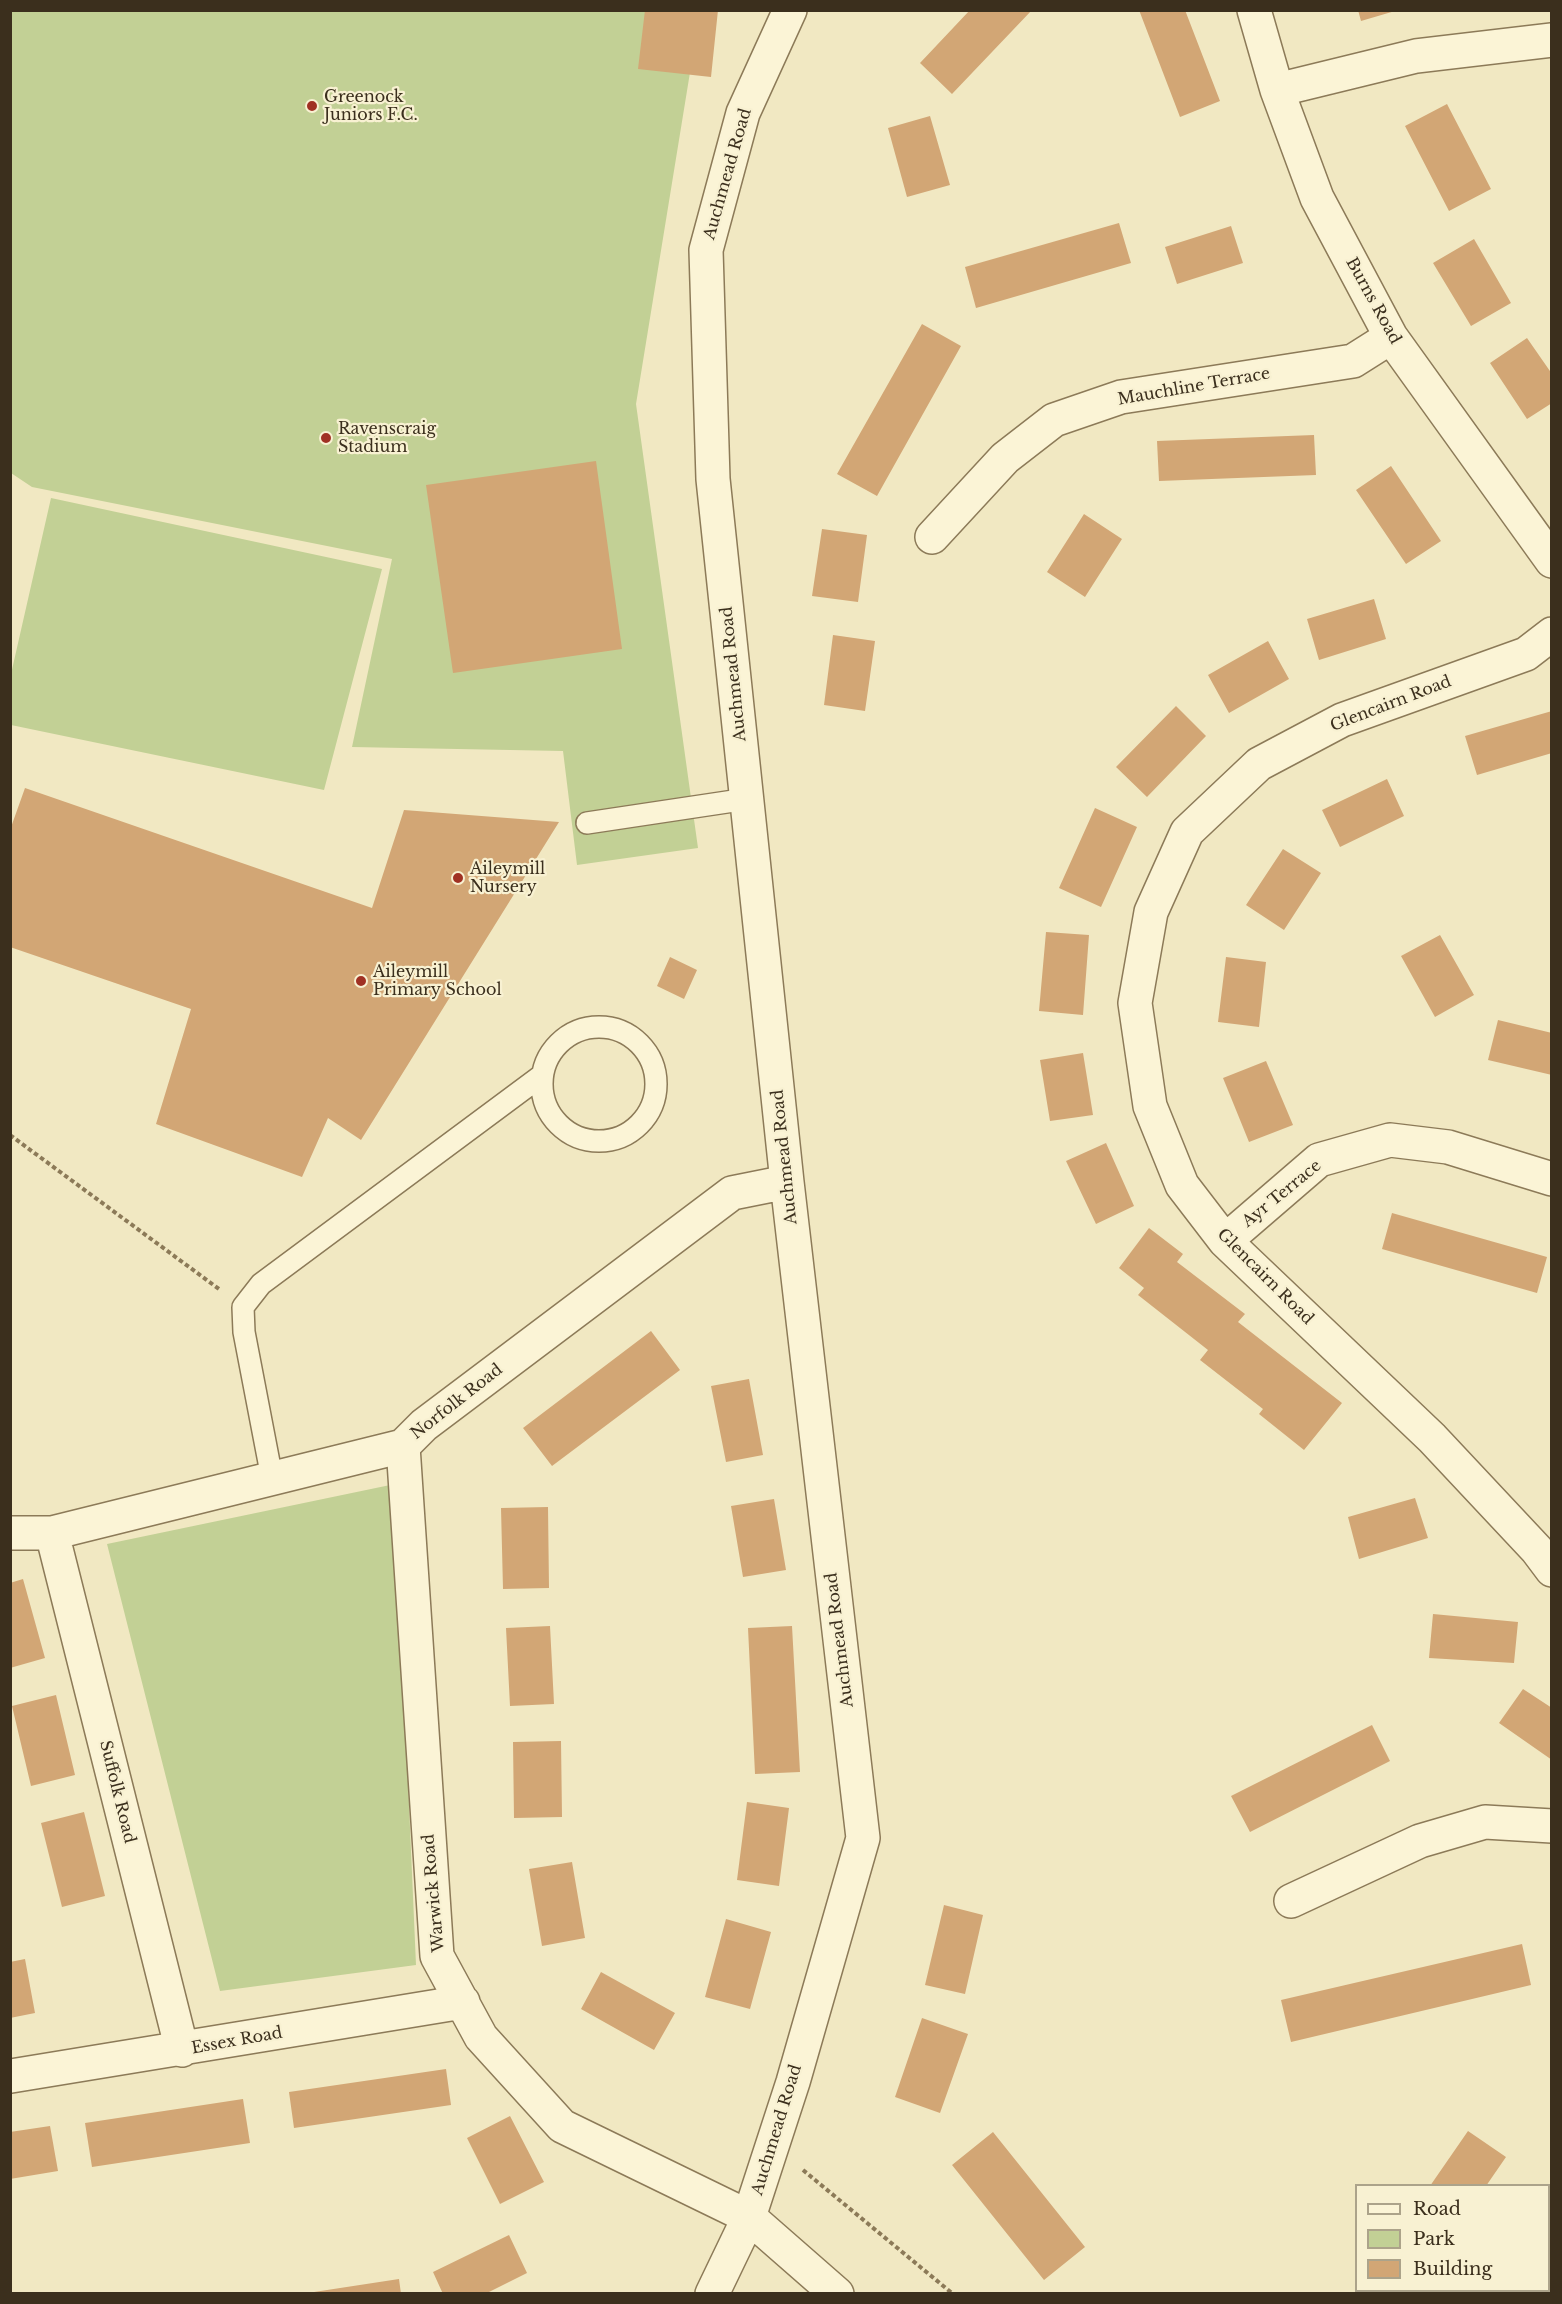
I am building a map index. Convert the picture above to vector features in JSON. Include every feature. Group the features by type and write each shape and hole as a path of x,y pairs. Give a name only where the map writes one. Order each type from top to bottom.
{"street":[{"name":"Auchmead Road","path":"712,2294 749,2217 863,1838 787,1182 713,479 706,250 743,113 790,10"},
{"name":"Burns Road","path":"1254,10 1277,90 1317,198 1391,337 1541,528 1551,561"},
{"path":"1277,90 1416,56 1551,40"},
{"name":"Mauchline Terrace","path":"932,537 1005,458 1054,420 1121,397 1353,361 1391,337"},
{"name":"Glencairn Road","path":"1551,634 1526,654 1341,720 1259,764 1187,832 1150,912 1135,1003 1150,1106 1182,1185 1226,1241 1432,1438 1537,1550 1551,1570"},
{"name":"Ayr Terrace","path":"1226,1241 1319,1160 1390,1140 1448,1147 1551,1179"},
{"name":"Norfolk Road","path":"10,1533 52,1533 403,1446 424,1425 732,1193 787,1182"},
{"name":"Warwick Road","path":"403,1446 437,1956 481,2037 562,2126 749,2217 837,2294"},
{"name":"Suffolk Road","path":"52,1533 182,2050"},
{"path":"1290,1901 1420,1840 1485,1822 1551,1826"},
{"name":"Essex Road","path":"11,2076 182,2050 462,2002"}],"lane":[{"path":"587,823 747,799"},
{"path":"272,1478 244,1332 243,1308 261,1284 542,1076 549,1054 564,1038 585,1028 607,1027 628,1034 645,1049 655,1070 656,1092 648,1113 633,1130 613,1140 591,1141 569,1134 553,1118 543,1098 542,1076"}],"path":[{"path":"10,1135 243,1308"},
{"path":"772,2145 953,2294"}],"green space":[{"name":"Ravenscraig Stadium","path":"10,11 700,11 636,404 698,848 577,865 563,751 352,747 392,559 32,487 11,473"},
{"path":"51,498 382,569 324,790 11,725 11,674"},
{"path":"395,1484 416,1965 220,1991 107,1544"}],"building":[{"path":"645,10 718,10 711,77 638,69"},
{"path":"970,10 1032,10 952,94 920,63"},
{"path":"1139,10 1185,10 1220,101 1180,117"},
{"path":"1358,10 1395,10 1395,11 1361,21"},
{"path":"1447,104 1491,189 1449,211 1405,126"},
{"path":"930,116 950,185 907,197 888,128"},
{"path":"1119,223 1131,263 976,308 965,267"},
{"path":"1231,226 1243,263 1177,284 1165,247"},
{"path":"1474,239 1511,303 1471,326 1433,263"},
{"path":"922,324 961,346 877,496 837,474"},
{"path":"1527,338 1552,374 1552,403 1527,419 1490,363"},
{"path":"1314,435 1316,475 1159,481 1157,441"},
{"path":"596,461 622,649 453,673 426,485"},
{"path":"1391,466 1441,541 1406,564 1356,490"},
{"path":"1084,514 1122,539 1085,597 1047,572"},
{"path":"822,529 867,535 858,602 812,596"},
{"path":"1374,599 1386,639 1319,660 1307,619"},
{"path":"833,635 875,641 865,711 824,705"},
{"path":"1268,641 1289,679 1229,713 1208,675"},
{"path":"1176,706 1206,736 1147,797 1116,767"},
{"path":"1552,711 1552,753 1477,775 1465,736"},
{"path":"1387,779 1404,816 1340,847 1322,810"},
{"path":"25,788 372,908 404,810 559,822 361,1140 328,1118 302,1177 156,1124 191,1009 10,947 10,830"},
{"path":"1095,808 1137,827 1101,907 1059,888"},
{"path":"1283,849 1321,873 1284,930 1246,905"},
{"path":"1046,932 1089,935 1083,1015 1039,1011"},
{"path":"1440,935 1474,995 1435,1017 1401,956"},
{"path":"670,957 697,970 684,999 657,986"},
{"path":"1226,957 1266,962 1259,1027 1218,1022"},
{"path":"1498,1020 1552,1033 1552,1075 1488,1060"},
{"path":"1083,1053 1093,1115 1050,1121 1040,1060"},
{"path":"1266,1061 1293,1125 1249,1142 1223,1078"},
{"path":"1106,1143 1134,1206 1096,1224 1066,1161"},
{"path":"1392,1213 1547,1257 1537,1293 1382,1249"},
{"path":"1149,1228 1183,1254 1177,1262 1245,1314 1238,1322 1342,1403 1304,1450 1259,1414 1263,1409 1200,1360 1208,1350 1138,1295 1144,1288 1119,1268"},
{"path":"651,1331 680,1370 552,1466 523,1428"},
{"path":"749,1379 763,1455 726,1462 711,1386"},
{"path":"1415,1498 1428,1538 1359,1559 1348,1517"},
{"path":"774,1499 786,1570 743,1577 731,1506"},
{"path":"548,1507 549,1588 503,1589 501,1508"},
{"path":"23,1579 45,1658 10,1668 10,1583"},
{"path":"1433,1614 1518,1622 1514,1663 1429,1658"},
{"path":"550,1626 554,1704 510,1706 506,1628"},
{"path":"792,1626 800,1772 755,1774 748,1628"},
{"path":"1523,1689 1552,1708 1552,1760 1499,1723"},
{"path":"56,1695 75,1775 31,1786 12,1706"},
{"path":"1372,1725 1390,1761 1250,1832 1231,1796"},
{"path":"561,1741 562,1817 514,1818 513,1742"},
{"path":"747,1802 789,1808 779,1886 737,1880"},
{"path":"84,1812 105,1896 62,1907 41,1823"},
{"path":"572,1862 585,1938 542,1946 529,1869"},
{"path":"944,1905 983,1915 965,1994 925,1985"},
{"path":"726,1919 771,1932 750,2009 705,1997"},
{"path":"1522,1944 1531,1985 1291,2042 1281,2000"},
{"path":"25,1959 35,2013 10,2018 10,1962"},
{"path":"601,1972 675,2013 654,2050 581,2009"},
{"path":"922,2018 968,2034 940,2113 895,2097"},
{"path":"446,2069 451,2105 294,2128 289,2092"},
{"path":"243,2099 250,2143 92,2167 85,2123"},
{"path":"510,2116 544,2182 500,2204 467,2138"},
{"path":"50,2126 58,2171 10,2179 10,2132"},
{"path":"1468,2131 1506,2157 1487,2184 1431,2184"},
{"path":"993,2132 1085,2247 1044,2280 952,2165"},
{"path":"509,2235 527,2273 485,2294 443,2294 433,2272"},
{"path":"399,2279 401,2294 314,2294 314,2292"}],"place":[{"name":"Greenock Juniors F.C.","path":"312,106"},
{"name":"Ravenscraig Stadium","path":"326,438"},
{"name":"Aileymill Nursery","path":"458,878"},
{"name":"Aileymill Primary School","path":"361,981"}]}
